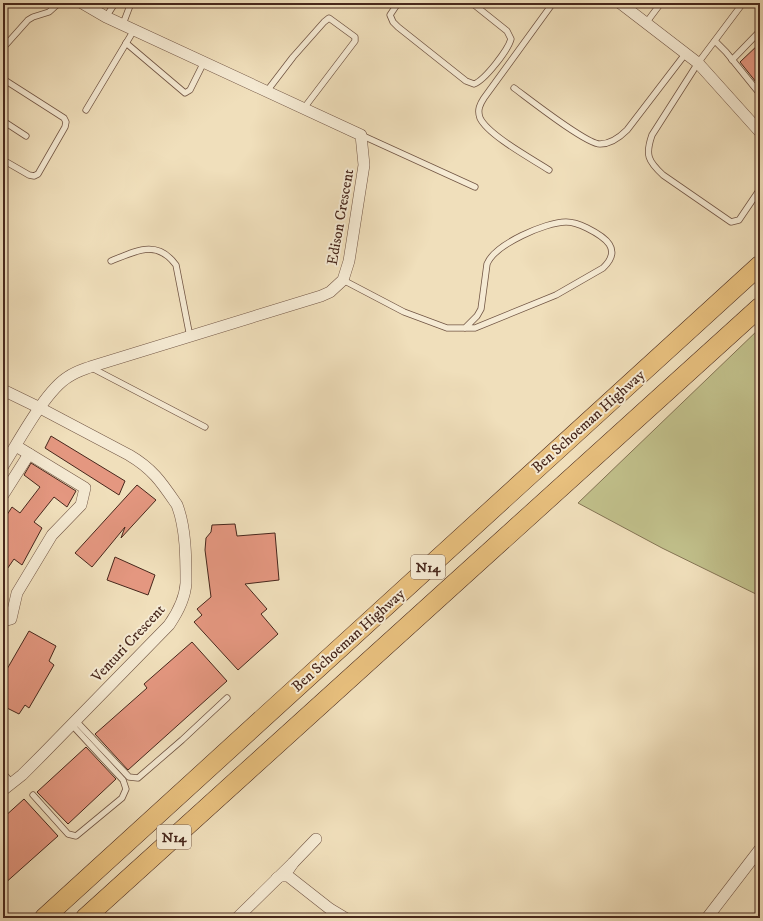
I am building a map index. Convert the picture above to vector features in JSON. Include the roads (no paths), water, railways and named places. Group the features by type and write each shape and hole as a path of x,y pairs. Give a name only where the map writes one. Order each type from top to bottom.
{"highway":[{"name":"Ben Schoeman Highway","path":"44,918 760,265"},
{"name":"Ben Schoeman Highway","path":"85,918 760,307"},
{"path":"101,918 264,756"},
{"path":"36,918 78,882 97,870"}],"street":[{"path":"82,3 134,30 267,90 361,135"},
{"path":"620,3 686,53 698,64 760,132"},
{"name":"Edison Crescent","path":"3,466 40,408 54,389 66,378 90,367 321,296 330,292 343,280 349,261 364,165 361,135"},
{"name":"Venturi Crescent","path":"3,390 129,455 155,473 177,505 183,532 186,583 184,598 176,616 169,624 74,723 7,787"},
{"path":"3,621 11,619 17,593 52,535 82,505 85,488 16,446"},
{"path":"3,495 29,454"},
{"path":"237,918 316,839"},
{"path":"707,918 760,849"},
{"path":"293,863 289,869 290,876 316,898 345,918"},
{"path":"277,878 284,875 294,880"}],"lane":[{"path":"3,48 28,20 49,12 59,3"},
{"path":"106,16 115,3"},
{"path":"123,24 131,3"},
{"path":"398,3 390,15 393,22 466,81 474,84 479,82 489,72 508,46 510,35 472,3"},
{"path":"549,170 490,130 480,118 479,109 484,98 553,3"},
{"path":"646,23 661,3"},
{"path":"743,3 698,64 652,135 648,145 647,154 654,166 663,175 731,222 739,220 760,189"},
{"path":"267,90 308,40 329,18 355,37 355,41 304,108"},
{"path":"86,110 134,30"},
{"path":"732,60 760,31"},
{"path":"715,41 760,94"},
{"path":"126,44 185,93 190,90 204,62"},
{"path":"514,88 587,139 594,143 601,144 619,138 627,130 686,53"},
{"path":"3,79 64,118 66,122 65,127 38,174 34,176 3,160"},
{"path":"3,122 26,136"},
{"path":"361,135 475,188"},
{"path":"343,280 404,312 447,328 470,329 481,326 556,295 582,281 603,268 609,262 612,256 612,249 607,241 599,234 568,222 536,229 499,249 489,259 481,309 477,316 465,328"},
{"path":"111,261 138,250 157,250 170,257 176,266 190,337"},
{"path":"90,367 205,427"},
{"path":"74,723 129,777 138,778 227,698"},
{"path":"33,795 68,834 76,836 122,798 126,789 123,780 74,723"},
{"path":"3,773 7,787"}]}
